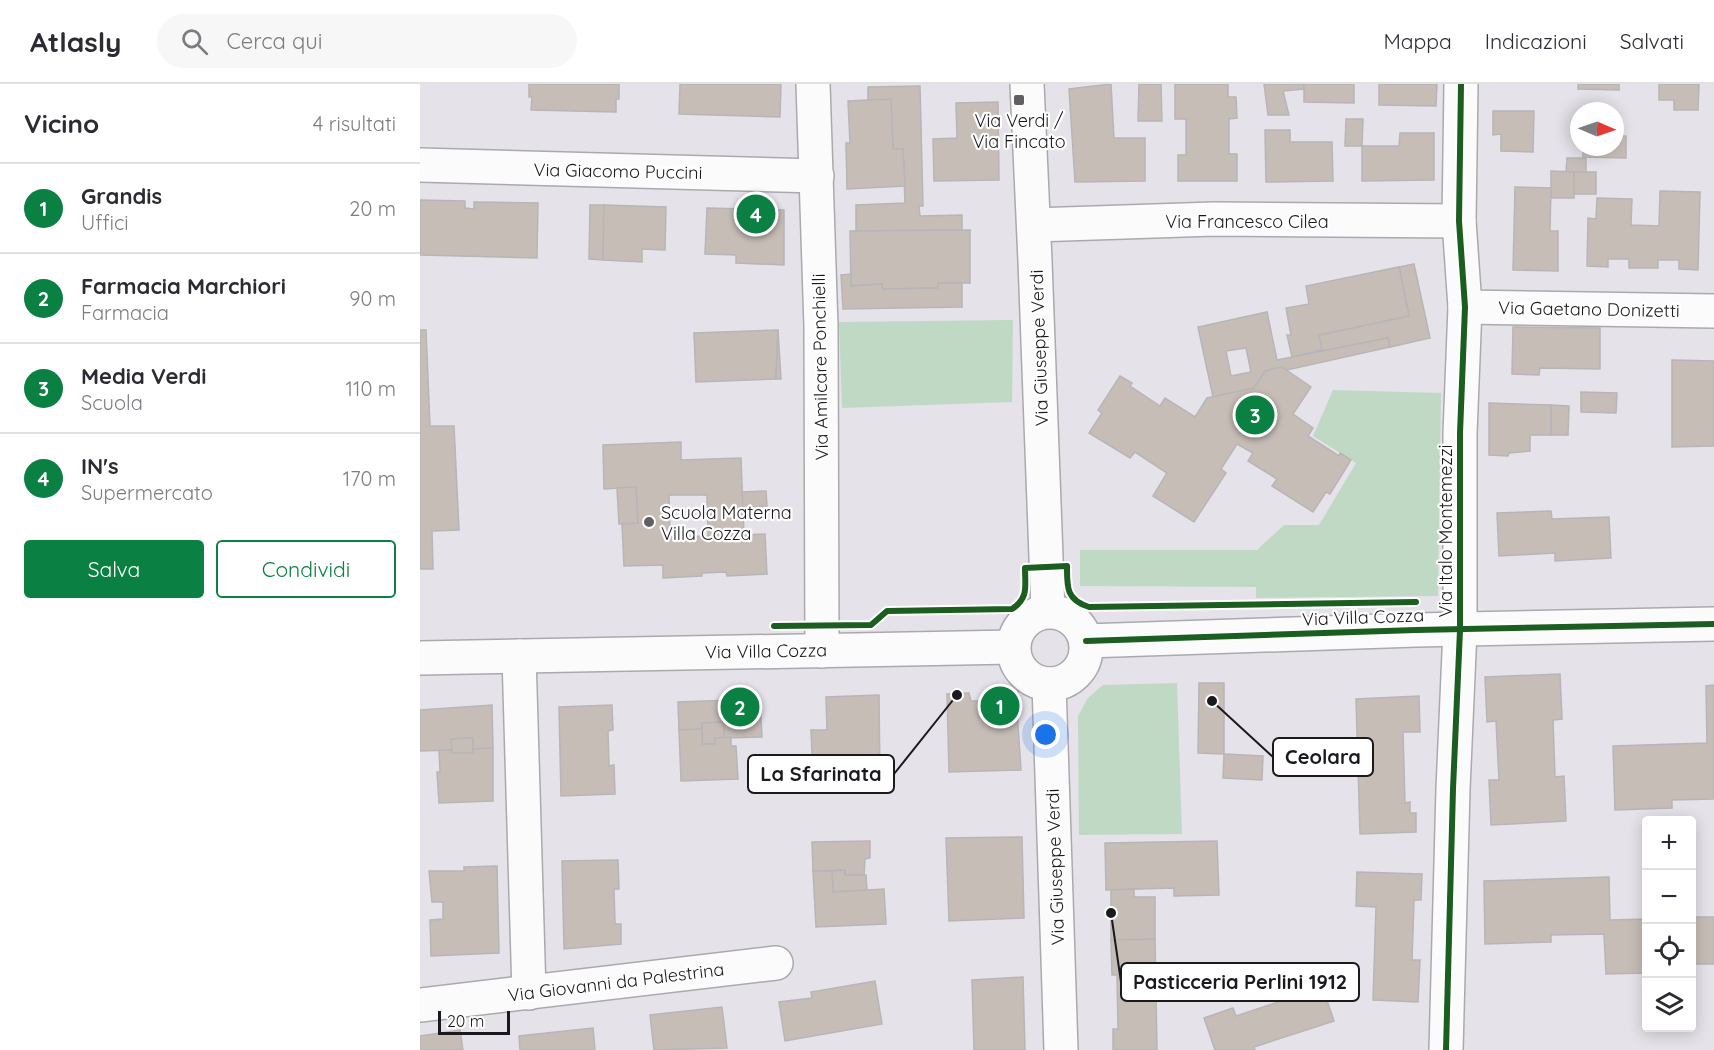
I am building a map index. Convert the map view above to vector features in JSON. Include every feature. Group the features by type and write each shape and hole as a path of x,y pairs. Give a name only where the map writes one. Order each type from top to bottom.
{"street":[{"name":"Via Amilcare Ponchielli","path":"813,84 821,339 822,651"},
{"name":"Via Giuseppe Verdi","path":"1026,84 1034,225 1048,612"},
{"name":"Via Italo Montemezzi","path":"1446,1050 1460,630 1460,433 1465,307 1459,221 1461,84"},
{"name":"Via Giacomo Puccini","path":"420,165 817,176"},
{"name":"Via Francesco Cilea","path":"1034,225 1214,219 1459,221"},
{"name":"Via Gaetano Donizetti","path":"1465,307 1714,311"},
{"path":"1048,612 1061,613 1073,619 1081,629 1086,641 1086,654 1081,666 1073,676 1062,682 1049,684 1040,683 1023,673 1018,666 1013,647 1020,626 1037,613 1048,612"},
{"name":"Via Villa Cozza","path":"1086,641 1714,624"},
{"name":"Via Villa Cozza","path":"420,658 1013,647"},
{"path":"519,656 529,993"},
{"name":"Via Giuseppe Verdi","path":"1049,684 1061,1050"},
{"name":"Via Giovanni da Palestrina","path":"420,1005 776,963"}],"green space":[{"path":"1013,320 1012,402 842,408 839,322"},
{"path":"1333,390 1441,393 1438,596 1256,598 1256,587 1080,586 1080,550 1257,550 1284,525 1319,525 1356,463 1313,436"},
{"path":"1177,683 1182,834 1079,835 1078,716 1088,698 1103,685"}],"building":[{"path":"529,84 619,84 616,112 531,110 532,97 529,97"},
{"path":"680,84 781,84 780,117 679,114"},
{"path":"1111,84 1114,138 1145,138 1145,181 1075,182 1069,89"},
{"path":"1139,84 1161,84 1162,121 1138,121"},
{"path":"1175,84 1228,84 1228,97 1236,97 1237,118 1229,119 1229,154 1237,154 1237,181 1178,181 1178,155 1186,155 1186,119 1175,119"},
{"path":"1264,84 1304,84 1304,89 1283,91 1289,115 1268,115"},
{"path":"1304,84 1354,84 1354,103 1304,102"},
{"path":"1379,84 1437,84 1436,106 1379,105"},
{"path":"1578,84 1619,84 1619,90 1578,89"},
{"path":"1659,84 1699,84 1698,110 1674,110 1674,100 1659,100"},
{"path":"920,86 923,206 919,206 920,216 962,215 962,230 856,231 856,205 905,203 903,149 893,149 891,99 868,100 868,87"},
{"path":"891,99 893,149 903,149 905,186 847,189 846,143 850,143 848,101"},
{"path":"998,102 999,180 934,181 933,139 957,138 956,103"},
{"path":"1493,111 1534,111 1533,152 1501,151 1501,134 1493,135"},
{"path":"1346,119 1363,119 1362,146 1345,146"},
{"path":"1265,130 1290,130 1290,142 1332,142 1333,181 1266,182"},
{"path":"1400,133 1434,133 1434,180 1362,181 1362,146 1399,146"},
{"path":"1624,136 1626,136 1626,158 1583,157 1624,156"},
{"path":"1567,158 1586,158 1586,172 1566,172"},
{"path":"1551,171 1574,172 1574,198 1551,198"},
{"path":"1574,172 1596,172 1596,194 1574,194"},
{"path":"1515,187 1551,188 1550,231 1558,231 1558,271 1513,270"},
{"path":"1660,191 1700,192 1698,270 1679,269 1679,260 1658,260 1658,268 1629,268 1629,259 1608,259 1608,267 1587,266 1588,218 1596,219 1597,198 1632,199 1631,225 1659,226"},
{"path":"420,200 465,201 465,208 474,209 474,202 538,203 537,258 420,255"},
{"path":"590,205 604,205 603,260 589,259"},
{"path":"604,205 666,207 665,250 642,249 642,262 603,260"},
{"path":"707,208 784,210 784,265 736,263 736,255 705,254"},
{"path":"970,230 970,283 938,283 938,288 882,289 882,284 851,286 850,231"},
{"path":"1414,264 1430,338 1390,347 1388,338 1321,352 1319,335 1409,316 1399,267"},
{"path":"1399,267 1409,316 1319,335 1322,350 1292,357 1287,335 1291,335 1286,308 1309,304 1306,286"},
{"path":"851,274 851,286 882,284 882,289 938,288 938,283 962,283 962,307 843,309 841,275"},
{"path":"1267,312 1277,360 1388,338 1390,347 1287,370 1282,367 1265,371 1254,388 1213,397 1198,327","holes":["1246,348 1251,372 1231,376 1226,351"]},
{"path":"1513,327 1600,328 1600,369 1540,368 1539,375 1512,374"},
{"path":"420,330 426,330 430,426 454,426 459,530 432,531 433,569 420,569"},
{"path":"778,330 776,379 696,382 694,333"},
{"path":"778,330 781,379 776,379"},
{"path":"1672,360 1714,361 1714,446 1672,447"},
{"path":"1282,367 1311,387 1293,414 1313,428 1308,436 1339,456 1340,453 1351,460 1330,494 1326,492 1313,512 1272,486 1277,479 1248,461 1253,453 1237,444 1221,469 1226,473 1194,522 1153,496 1167,473 1135,452 1130,458 1089,433 1102,413 1098,410 1120,376 1132,383 1130,386 1160,406 1165,398 1195,417 1207,398 1254,388 1265,371"},
{"path":"1581,392 1617,393 1616,413 1581,412"},
{"path":"1489,403 1551,405 1551,435 1530,435 1530,451 1509,453 1508,456 1489,455"},
{"path":"1551,405 1569,406 1568,435 1551,435"},
{"path":"681,442 681,460 741,458 744,535 765,534 767,574 727,576 726,572 663,578 663,565 624,566 622,524 638,523 636,487 604,489 603,445","holes":["669,495 707,495 708,536 670,537"]},
{"path":"636,487 638,523 619,524 617,488"},
{"path":"766,491 767,506 743,507 742,492"},
{"path":"1551,511 1552,519 1609,517 1611,558 1555,561 1555,553 1499,556 1497,513"},
{"path":"1560,674 1562,719 1553,720 1555,777 1564,776 1566,821 1491,825 1489,780 1499,780 1496,721 1487,722 1485,677"},
{"path":"1199,683 1224,683 1224,754 1198,753"},
{"path":"1714,685 1714,799 1672,800 1672,808 1615,810 1613,746 1707,743 1706,686"},
{"path":"1018,691 1021,770 949,772 947,694 969,693 971,701 981,701 982,697 997,697 996,692"},
{"path":"879,695 880,778 813,778 811,730 827,730 826,697"},
{"path":"1419,696 1420,732 1403,732 1405,803 1410,802 1410,813 1416,813 1416,832 1360,834 1356,699"},
{"path":"760,699 762,737 724,738 724,722 702,723 702,729 679,730 678,702"},
{"path":"492,705 493,748 473,749 473,738 451,739 452,750 420,751 420,710"},
{"path":"612,705 613,730 608,731 609,766 614,765 615,794 561,796 559,707"},
{"path":"724,722 724,738 715,738 715,744 702,744 702,723"},
{"path":"702,729 702,744 715,744 715,738 731,737 731,746 736,746 738,779 681,781 679,730"},
{"path":"473,738 473,753 452,753 451,739"},
{"path":"493,748 493,801 439,803 437,772 440,772 439,750 452,750 452,753 473,753 473,749"},
{"path":"1224,754 1263,756 1262,780 1223,778"},
{"path":"1022,837 1024,918 949,921 946,838"},
{"path":"870,841 870,858 865,859 864,875 845,875 845,870 813,871 812,842"},
{"path":"1217,841 1219,895 1174,896 1174,888 1106,890 1105,843"},
{"path":"618,860 619,889 614,889 615,924 621,924 621,944 564,949 562,861"},
{"path":"497,866 499,953 431,956 430,920 443,919 443,902 432,902 429,871 464,871 464,867"},
{"path":"845,870 845,875 866,875 867,890 833,892 832,871"},
{"path":"813,871 832,871 833,892 884,889 886,924 816,927"},
{"path":"1357,872 1422,874 1421,900 1414,900 1412,960 1420,960 1418,1002 1373,1000 1376,907 1356,906"},
{"path":"1609,877 1610,920 1642,919 1642,973 1606,974 1604,934 1551,935 1551,942 1485,944 1484,881"},
{"path":"1134,889 1134,897 1155,897 1155,939 1111,940 1111,890"},
{"path":"1696,917 1714,917 1714,964 1696,964"},
{"path":"1155,939 1157,1050 1113,1050 1113,1029 1118,1029 1117,975 1112,975 1111,940"},
{"path":"1315,965 1334,1021 1254,1047 1255,1050 1215,1050 1204,1018 1233,1008 1236,1016 1287,999 1280,977"},
{"path":"1023,977 1025,1050 974,1050 972,980"},
{"path":"875,981 882,1024 785,1041 779,1002 812,998 811,992"},
{"path":"722,1007 727,1048 654,1050 650,1015"},
{"path":"593,1028 595,1050 520,1050 519,1036"},
{"path":"460,1030 463,1050 420,1050 420,1036"}],"cycle path":[{"path":"1446,1050 1460,630 1460,433 1465,307 1459,221 1461,84"},
{"path":"774,626 871,625 887,611 1012,609 1024,596 1025,568 1067,566 1069,592 1076,601 1089,607 1416,602"},
{"path":"1086,641 1416,630 1714,624"}],"place":[{"name":"Via Verdi / Via Fincato","path":"1019,100"},
{"name":"IN's","path":"756,214"},
{"name":"Media Verdi","path":"1255,415"},
{"name":"Scuola Materna Villa Cozza","path":"649,522"},
{"name":"La Sfarinata","path":"957,695"},
{"name":"Ceolara","path":"1212,701"},
{"name":"Grandis","path":"1000,706"},
{"name":"Farmacia Marchiori","path":"740,707"},
{"name":"Pasticceria Perlini 1912","path":"1111,913"}]}
